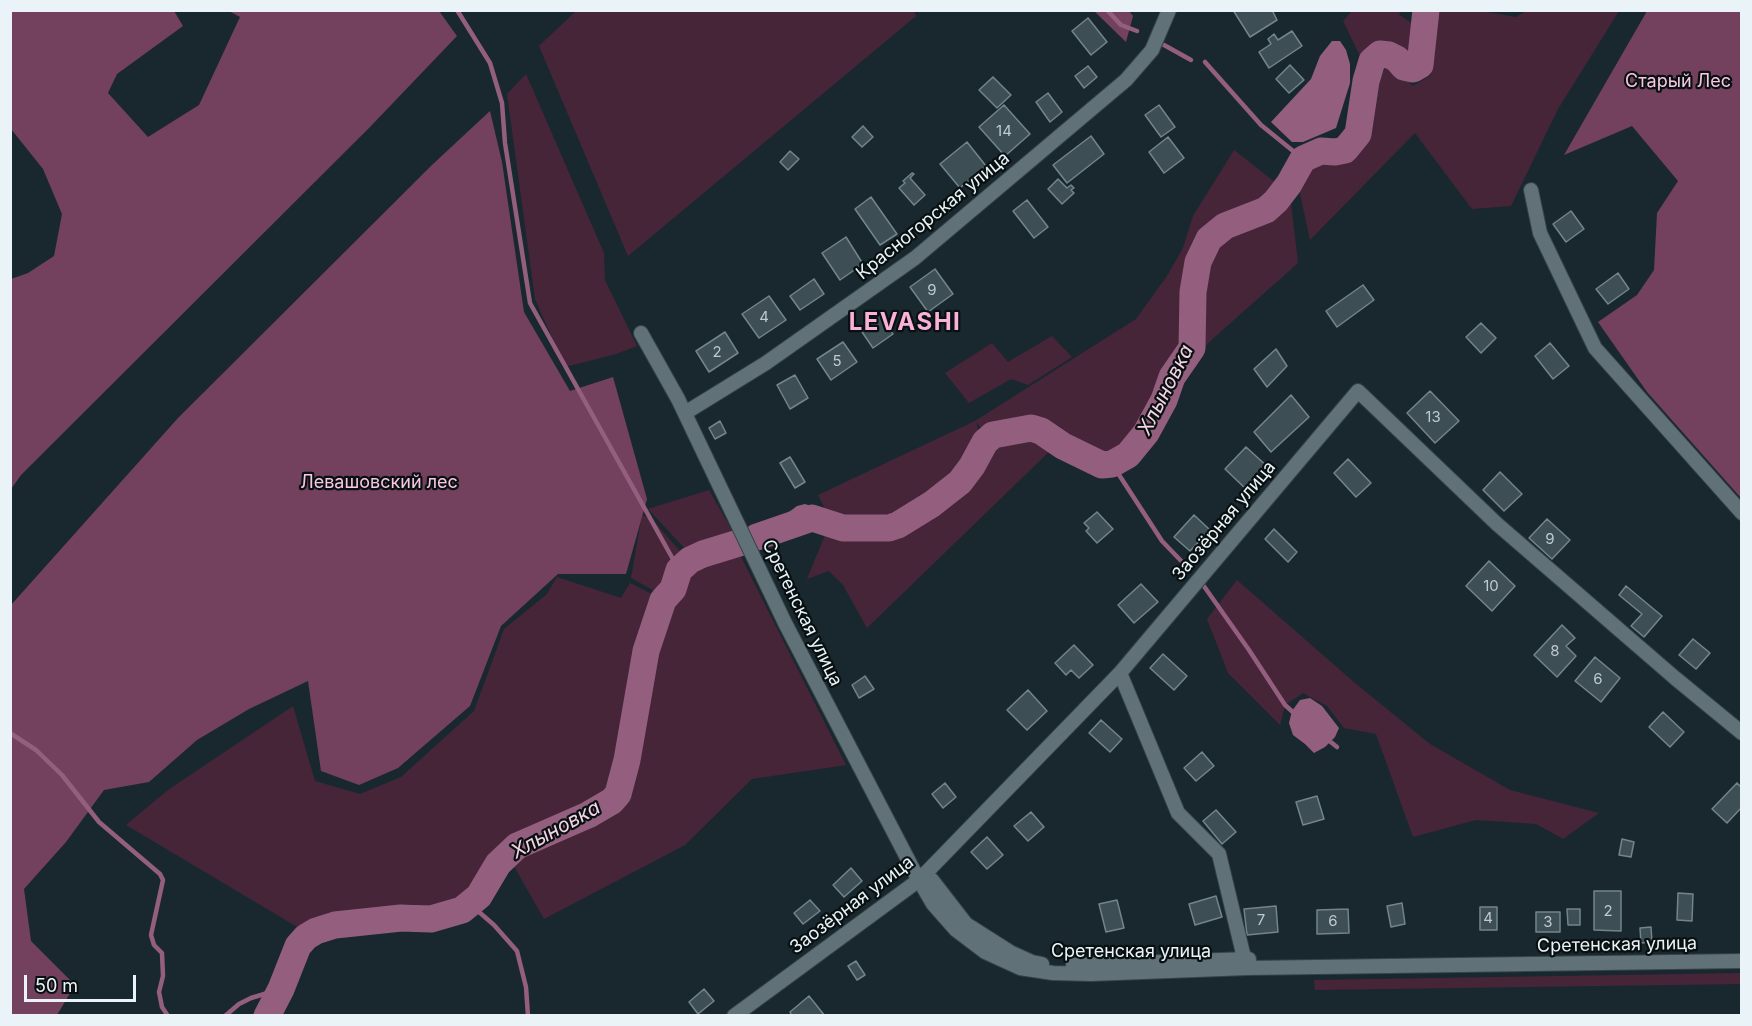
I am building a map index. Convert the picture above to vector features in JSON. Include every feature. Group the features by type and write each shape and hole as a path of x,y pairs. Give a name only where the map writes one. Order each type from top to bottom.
{"street":[{"name":"Красногорская улица","path":"685,412 766,363 915,258 1126,81 1152,50 1169,10"},
{"path":"1531,190 1540,233 1595,348 1742,513"},
{"name":"Сретенская улица","path":"641,333 685,412 785,623 926,880 966,924 1010,952 1032,962 1051,966 1742,961"},
{"name":"Заозёрная улица","path":"734,1016 926,880 1120,673 1358,391 1497,524 1742,734"},
{"path":"1120,673 1178,813 1219,854 1245,964 1742,953"}],"shaded area":[{"path":"576,11 914,11 916,16 628,256 539,46"},
{"path":"1352,11 1401,11 1399,15 1417,26 1413,53 1390,43 1360,56 1343,21"},
{"path":"1441,11 1482,11 1516,17 1526,11 1619,11 1558,109 1511,206 1472,209 1415,133 1310,240 1299,189 1302,177 1314,165 1363,135 1374,86 1388,64 1413,86 1431,75 1432,17"},
{"path":"1332,41 1340,41 1346,50 1350,64 1350,83 1336,128 1303,142 1292,142 1271,122 1311,79 1320,56"},
{"path":"526,74 604,253 605,280 637,346 616,354 565,367 535,299 507,94"},
{"path":"1234,150 1290,194 1298,263 1208,343 1166,406 1130,445 1107,458 1035,419 986,434 976,422 980,435 965,469 948,489 901,517 880,525 831,521 818,495 975,421 1136,319 1167,276 1183,248 1193,216"},
{"path":"1052,336 1072,357 1028,385 1011,379 969,403 945,373 992,343 1008,362"},
{"path":"1040,439 1052,449 867,628 843,585 829,571 807,579 825,535 901,529 965,485 989,445"},
{"path":"709,490 738,541 687,551 648,509"},
{"path":"805,504 811,506 816,515 821,515 821,522 778,529 770,519 786,520 789,512"},
{"path":"642,515 653,520 680,551 679,570 660,594 631,578"},
{"path":"740,555 846,765 752,779 685,845 544,919 511,861 605,813 624,799 637,722 660,619 698,567"},
{"path":"557,577 621,598 630,583 658,597 629,677 633,693 622,725 625,745 619,770 612,790 590,808 537,833 518,838 504,847 479,870 472,895 441,909 410,904 352,913 299,928 126,825 168,790 293,706 315,781 360,794 401,777 474,711 504,629 547,594"},
{"path":"1237,580 1355,683 1430,744 1510,790 1599,813 1563,839 1536,824 1476,820 1413,837 1376,734 1344,728 1327,706 1303,693 1285,705 1280,725 1228,673 1207,619"},
{"path":"1310,698 1322,706 1339,728 1335,737 1325,747 1314,753 1293,735 1289,723 1292,711 1300,700"},
{"path":"1742,973 1741,984 1315,990 1314,980"}],"green space":[{"path":"11,10 174,11 183,26 117,74 108,93 148,137 199,105 240,17 229,11 439,11 457,36 370,127 21,475 11,489 11,279 28,273 54,256 62,214 43,169 11,129"},
{"path":"1094,11 1129,11 1133,16 1126,42"},
{"name":"Старый Лес","path":"1647,11 1741,11 1741,498 1647,392 1598,322 1637,295 1654,270 1657,213 1678,181 1632,126 1564,155"},
{"name":"Левашовский лес","path":"490,111 502,162 524,312 570,391 613,377 647,499 626,574 558,574 501,626 470,706 398,768 359,785 321,771 308,681 249,709 197,740 149,782 104,790 66,842 24,889 31,941 75,985 57,1015 11,1015 11,605 178,418 433,164"}],"building":[{"path":"1233,10 1272,10 1277,20 1250,37"},
{"path":"1088,18 1107,42 1091,55 1072,31"},
{"path":"1292,31 1302,46 1269,68 1259,52 1271,44 1268,39 1274,34 1278,40"},
{"path":"1290,65 1304,80 1289,93 1276,79"},
{"path":"1088,66 1097,77 1084,88 1075,76"},
{"path":"993,77 1011,95 997,108 979,90"},
{"path":"1048,93 1062,112 1050,122 1036,102"},
{"path":"1004,105 1030,134 1005,156 979,127"},
{"path":"1159,105 1175,127 1161,137 1145,115"},
{"path":"863,126 873,137 862,147 852,137"},
{"path":"1091,136 1104,154 1067,183 1053,165"},
{"path":"1168,137 1184,158 1164,173 1149,152"},
{"path":"967,142 986,166 960,188 940,164"},
{"path":"790,151 799,159 788,170 780,162"},
{"path":"912,173 914,174 910,178 925,195 914,205 899,188"},
{"path":"1058,179 1067,188 1071,185 1074,188 1071,190 1074,193 1062,204 1048,189"},
{"path":"871,197 897,234 880,245 855,209"},
{"path":"1027,200 1048,227 1034,238 1013,211"},
{"path":"1571,211 1584,229 1566,242 1553,224"},
{"path":"846,237 863,264 840,280 822,253"},
{"path":"935,269 953,294 928,312 910,287"},
{"path":"1618,273 1629,289 1608,304 1596,289"},
{"path":"814,279 824,294 800,310 790,296"},
{"path":"1363,285 1374,300 1337,327 1326,311"},
{"path":"769,296 786,320 759,338 742,314"},
{"path":"880,315 893,334 873,348 860,329"},
{"path":"1481,323 1496,338 1481,353 1466,337"},
{"path":"725,332 738,353 709,372 696,351"},
{"path":"843,342 857,362 831,380 817,359"},
{"path":"1550,343 1569,366 1553,379 1535,356"},
{"path":"1276,349 1287,366 1267,387 1254,369"},
{"path":"795,375 808,398 790,409 777,385"},
{"path":"1430,391 1459,421 1435,443 1407,413"},
{"path":"1291,395 1309,417 1271,452 1254,432"},
{"path":"720,421 726,433 715,439 709,428"},
{"path":"1246,447 1269,468 1248,491 1225,469"},
{"path":"790,457 805,482 795,488 780,463"},
{"path":"1348,459 1371,483 1356,497 1334,473"},
{"path":"1500,472 1522,494 1504,511 1483,490"},
{"path":"1097,512 1113,529 1097,543 1086,531 1089,528 1084,523"},
{"path":"1194,515 1210,530 1190,551 1174,537"},
{"path":"1547,519 1570,540 1552,559 1529,538"},
{"path":"1274,529 1297,552 1288,562 1265,539"},
{"path":"1489,561 1515,586 1492,611 1466,586"},
{"path":"1141,584 1158,602 1134,623 1118,605"},
{"path":"1626,586 1662,616 1644,637 1631,626 1642,614 1619,595"},
{"path":"1562,625 1575,638 1566,646 1576,656 1557,677 1534,655"},
{"path":"1693,639 1710,653 1696,669 1679,655"},
{"path":"1074,645 1093,665 1079,678 1071,670 1066,675 1055,663"},
{"path":"1163,654 1187,676 1174,690 1150,668"},
{"path":"1595,657 1620,678 1601,702 1575,681"},
{"path":"865,676 874,689 859,698 852,685"},
{"path":"1028,690 1047,711 1027,730 1007,710"},
{"path":"1663,712 1684,732 1670,747 1649,727"},
{"path":"1101,720 1122,739 1110,752 1089,733"},
{"path":"1202,752 1214,766 1196,781 1184,768"},
{"path":"945,783 956,797 943,808 932,794"},
{"path":"1737,783 1742,788 1742,807 1727,823 1712,809"},
{"path":"1317,796 1324,819 1303,825 1296,802"},
{"path":"1216,810 1236,832 1222,844 1203,821"},
{"path":"1031,812 1044,827 1028,841 1014,826"},
{"path":"987,837 1003,855 987,869 971,852"},
{"path":"1622,839 1634,842 1631,857 1619,855"},
{"path":"851,868 862,881 844,897 833,885"},
{"path":"1594,891 1621,891 1621,931 1594,930"},
{"path":"1678,893 1693,894 1692,921 1677,920"},
{"path":"1216,896 1222,917 1195,925 1189,904"},
{"path":"810,900 820,911 803,924 794,913"},
{"path":"1117,900 1124,928 1106,932 1099,904"},
{"path":"1402,903 1405,924 1391,927 1387,906"},
{"path":"1276,906 1278,932 1247,935 1244,909"},
{"path":"1480,907 1497,907 1497,930 1480,930"},
{"path":"1348,909 1349,933 1317,934 1317,910"},
{"path":"1567,909 1580,909 1580,925 1568,925"},
{"path":"1536,912 1560,912 1560,932 1536,932"},
{"path":"1651,927 1652,942 1641,943 1640,928"},
{"path":"856,961 865,975 857,980 848,966"},
{"path":"704,989 714,1001 698,1014 689,1002"},
{"path":"809,996 825,1016 792,1016 790,1012"}],"waterway":[{"path":"457,10 490,63 502,103 505,143 530,303 679,570"},
{"path":"1107,10 1121,25 1137,31"},
{"name":"Хлыновка","path":"757,537 812,518 843,528 889,528 898,525 932,504 960,482 985,442 993,435 1031,428 1041,431 1063,446 1102,465 1112,464 1128,455 1146,433 1164,400 1172,377 1192,348 1193,292 1198,262 1209,239 1225,226 1266,210 1289,184 1303,159 1321,151 1345,150 1358,134 1366,81 1372,61 1380,54 1397,59 1404,67 1413,69 1420,65 1426,10"},
{"path":"1164,45 1191,60"},
{"path":"1205,62 1261,125 1303,159"},
{"path":"1112,464 1162,541 1187,567"},
{"name":"Хлыновка","path":"267,1016 281,989 298,946 306,937 335,925 401,918 431,919 462,910 479,896 498,864 517,846 588,815 612,801 618,794 627,760 646,651 663,600 673,589 679,570 690,560 742,542"},
{"path":"1201,582 1285,705 1295,714"},
{"path":"10,733 36,750 62,775 99,822 160,874 163,880 151,935 154,945 162,953 163,976 159,992 162,1007 168,1016"},
{"path":"1327,739 1337,747"},
{"path":"471,905 494,925 517,951 526,987 528,1016"},
{"path":"225,1016 239,1004 251,998 281,989"}],"district":[{"name":"LEVASHI","path":"905,323"}]}
